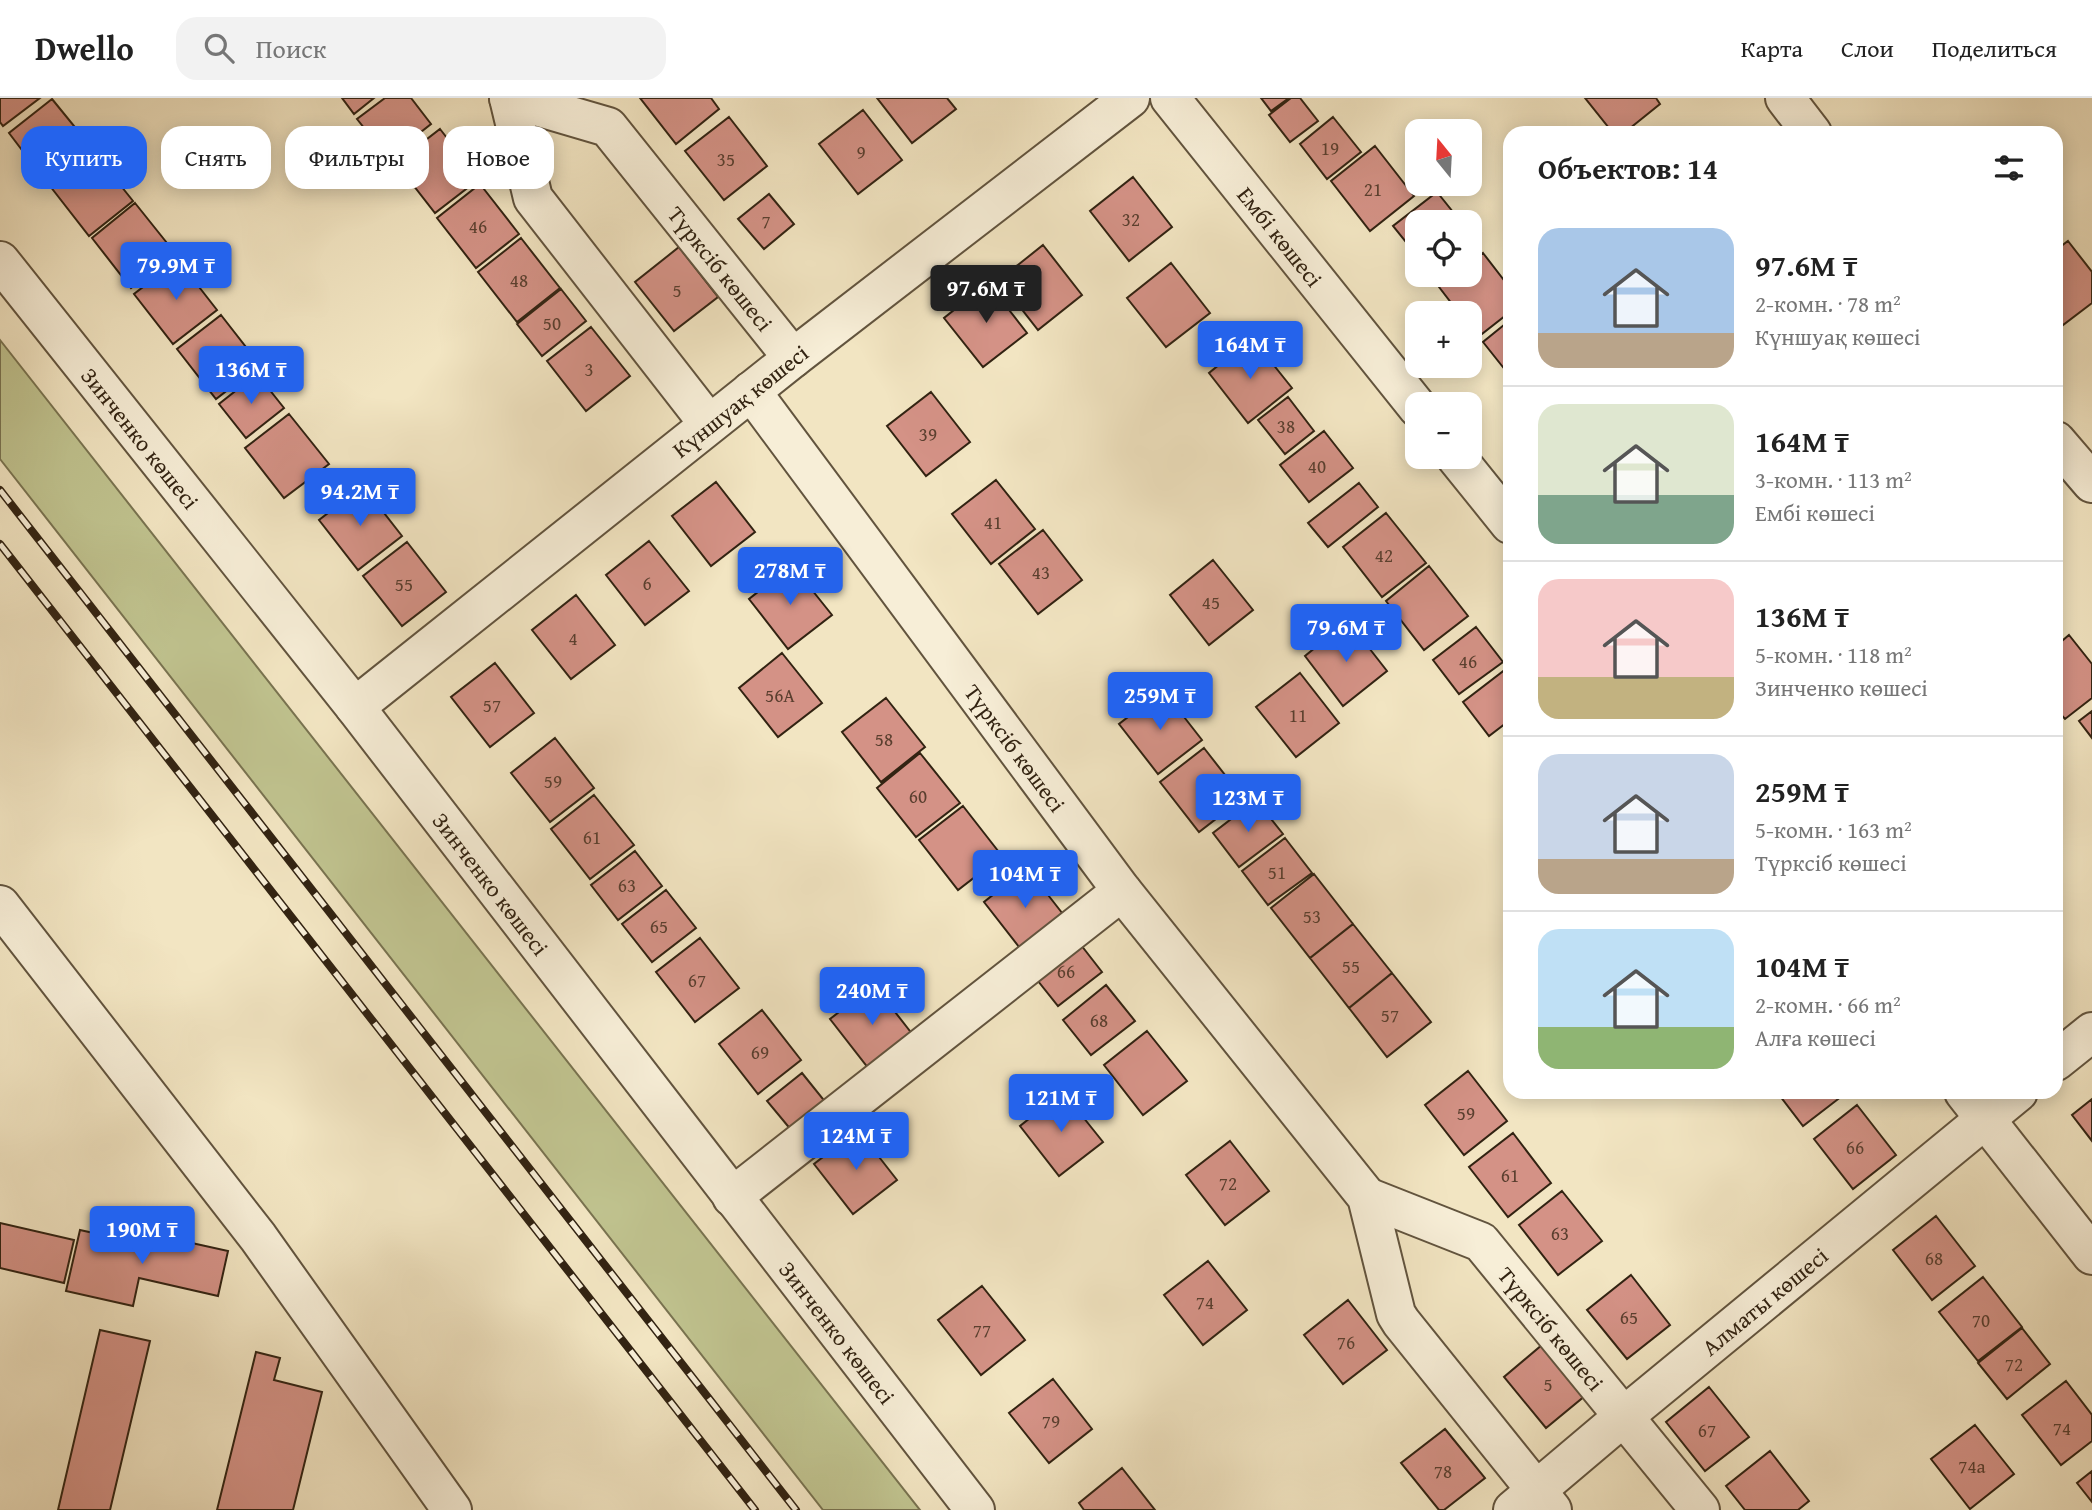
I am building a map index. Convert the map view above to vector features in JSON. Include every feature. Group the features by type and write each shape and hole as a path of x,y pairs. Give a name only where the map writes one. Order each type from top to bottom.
{"street":[{"name":"Түрксіб көшесі","path":"709,424 533,198 509,98 608,127 793,358"},
{"name":"Күншуақ көшесі","path":"355,707 709,424 1130,98"},
{"name":"Ембі көшесі","path":"1170,98 1405,392"},
{"path":"1785,98 1807,126"},
{"name":"Зинченко көшесі","path":"0,261 355,707 975,1510"},
{"name":"Түрксіб көшесі","path":"751,391 1122,891 1367,1197 1396,1314 1534,1504"},
{"path":"2063,449 2092,483"},
{"path":"1466,469 1503,515"},
{"path":"732,1197 1122,891"},
{"path":"0,905 17,952 258,1237 452,1510"},
{"path":"2063,1055 2092,1032"},
{"name":"Алматы көшесі","path":"1534,1504 1623,1417 1974,1105 1994,1099"},
{"path":"1974,1105 2092,1255"},
{"name":"Түрксіб көшесі","path":"1367,1197 1481,1242 1700,1510"}],"green space":[{"path":"0,340 920,1510 823,1510 0,459"}],"building":[{"path":"0,98 40,98 3,126 0,122"},
{"path":"342,98 374,98 354,114"},
{"path":"385,98 411,98 431,124 363,126 357,119"},
{"path":"640,98 711,98 719,109 676,144"},
{"path":"877,98 947,98 956,109 912,143"},
{"path":"1261,98 1289,98 1271,111"},
{"path":"1291,98 1300,98 1318,121 1290,142 1269,115"},
{"path":"1585,98 1656,98 1660,104 1633,126 1607,126"},
{"path":"52,99 74,126 21,126 21,149 9,133"},
{"path":"863,110 902,160 858,194 819,144"},
{"path":"729,117 767,166 724,200 685,151"},
{"path":"1333,117 1361,152 1327,179 1300,144"},
{"path":"440,129 443,133 443,189 466,189 435,213 416,189 429,189 429,138"},
{"path":"1375,146 1405,184 1405,196 1414,196 1370,231 1331,181"},
{"path":"1133,177 1172,227 1129,261 1090,211"},
{"path":"52,189 123,189 133,201 89,236"},
{"path":"474,189 484,189 519,234 476,268 437,218"},
{"path":"769,194 794,224 764,249 738,219"},
{"path":"1432,196 1440,196 1451,210 1414,210"},
{"path":"135,203 175,253 131,288 92,238"},
{"path":"1405,217 1405,241 1393,226"},
{"path":"521,238 560,288 517,322 478,272"},
{"path":"2068,241 2092,272 2092,303 2063,325 2063,245"},
{"path":"1043,245 1082,295 1038,330 999,280"},
{"path":"679,247 718,297 674,331 635,282"},
{"path":"1483,253 1503,279 1503,317 1482,334 1482,301 1450,301 1439,287 1482,287"},
{"path":"178,260 217,310 173,344 134,294"},
{"path":"1171,263 1210,313 1166,347 1127,298"},
{"path":"988,283 1027,333 983,367 944,318"},
{"path":"561,289 586,321 542,356 517,324"},
{"path":"221,315 260,365 216,399 177,349"},
{"path":"1503,326 1503,367 1483,342"},
{"path":"591,327 630,376 586,411 547,361"},
{"path":"1252,338 1292,388 1248,423 1209,373"},
{"path":"257,374 284,408 246,438 219,404"},
{"path":"931,392 970,442 926,476 887,426"},
{"path":"1288,397 1314,431 1285,454 1258,420"},
{"path":"289,414 329,464 284,498 245,448"},
{"path":"1324,431 1353,468 1309,502 1280,465"},
{"path":"996,480 1035,529 991,564 952,514"},
{"path":"716,482 755,532 711,566 672,516"},
{"path":"1359,483 1378,507 1328,547 1308,523"},
{"path":"363,486 402,536 358,570 319,520"},
{"path":"1386,513 1426,563 1382,597 1343,547"},
{"path":"1043,530 1082,580 1038,614 999,564"},
{"path":"649,541 689,591 645,625 606,575"},
{"path":"407,542 446,592 402,626 363,576"},
{"path":"1213,560 1253,610 1209,645 1170,595"},
{"path":"792,565 832,615 788,649 749,599"},
{"path":"1429,566 1468,616 1424,650 1386,601"},
{"path":"576,595 615,645 571,679 532,630"},
{"path":"1348,621 1387,671 1343,706 1305,656"},
{"path":"1476,627 1503,662 1459,694 1433,660"},
{"path":"2069,635 2092,664 2092,698 2065,719 2063,717 2063,640"},
{"path":"782,653 822,703 778,737 739,688"},
{"path":"495,663 534,713 490,747 451,697"},
{"path":"1503,671 1503,725 1489,736 1463,702"},
{"path":"1300,673 1339,723 1296,757 1256,707"},
{"path":"1163,690 1202,740 1158,774 1119,724"},
{"path":"886,698 925,747 881,782 842,732"},
{"path":"2092,711 2092,738 2079,721"},
{"path":"555,738 594,788 550,822 511,773"},
{"path":"1204,748 1243,798 1199,832 1160,782"},
{"path":"920,753 960,803 916,837 877,788"},
{"path":"594,795 634,845 590,879 551,829"},
{"path":"1256,800 1283,834 1239,867 1213,833"},
{"path":"963,806 1002,856 958,890 919,840"},
{"path":"1285,838 1312,873 1268,905 1242,871"},
{"path":"635,851 662,886 618,920 591,885"},
{"path":"1027,868 1066,918 1023,952 984,902"},
{"path":"1314,874 1353,924 1310,958 1271,908"},
{"path":"666,890 696,928 652,962 622,924"},
{"path":"1353,924 1392,973 1349,1008 1310,958"},
{"path":"1074,936 1102,972 1058,1006 1030,971"},
{"path":"700,938 739,988 695,1022 656,972"},
{"path":"1392,973 1431,1022 1387,1057 1349,1008"},
{"path":"874,985 913,1035 869,1069 830,1019"},
{"path":"1106,985 1135,1021 1091,1055 1063,1020"},
{"path":"762,1010 801,1060 758,1094 719,1044"},
{"path":"1147,1031 1187,1081 1143,1115 1104,1065"},
{"path":"1468,1071 1507,1121 1464,1155 1425,1105"},
{"path":"802,1073 827,1104 792,1131 767,1101"},
{"path":"1063,1092 1103,1142 1059,1176 1020,1126"},
{"path":"1782,1099 1838,1099 1803,1126"},
{"path":"2092,1099 2092,1141 2072,1115"},
{"path":"1857,1105 1896,1155 1853,1189 1814,1139"},
{"path":"858,1130 897,1180 853,1214 814,1164"},
{"path":"1513,1133 1551,1183 1508,1217 1469,1167"},
{"path":"1230,1141 1269,1191 1225,1225 1186,1175"},
{"path":"1562,1191 1602,1241 1558,1275 1519,1225"},
{"path":"1936,1216 1975,1266 1932,1300 1893,1250"},
{"path":"0,1223 74,1240 64,1283 0,1268"},
{"path":"80,1230 139,1243 142,1232 228,1251 218,1296 139,1278 133,1306 66,1291"},
{"path":"1208,1261 1247,1310 1203,1345 1164,1295"},
{"path":"1631,1275 1670,1325 1627,1359 1587,1310"},
{"path":"1983,1277 2022,1327 1978,1361 1939,1312"},
{"path":"982,1286 1025,1340 981,1375 938,1320"},
{"path":"1348,1300 1387,1350 1343,1384 1304,1335"},
{"path":"2022,1328 2050,1364 2007,1399 1978,1363"},
{"path":"100,1330 150,1341 110,1510 58,1510"},
{"path":"1549,1339 1592,1390 1546,1428 1504,1377"},
{"path":"256,1352 280,1358 274,1380 322,1392 293,1510 217,1510"},
{"path":"1053,1379 1092,1429 1049,1463 1009,1413"},
{"path":"2066,1381 2092,1415 2092,1441 2061,1465 2022,1415"},
{"path":"1709,1387 1749,1437 1705,1471 1666,1422"},
{"path":"1975,1425 2014,1474 1970,1509 1931,1459"},
{"path":"1445,1429 1485,1478 1444,1510 1439,1510 1401,1463"},
{"path":"1770,1451 1809,1501 1798,1510 1745,1510 1726,1486"},
{"path":"1122,1468 1155,1510 1084,1510 1079,1503"},
{"path":"2092,1471 2092,1502 2077,1483"}],"railway":[{"path":"0,490 796,1510"},
{"path":"0,544 755,1510"}]}
